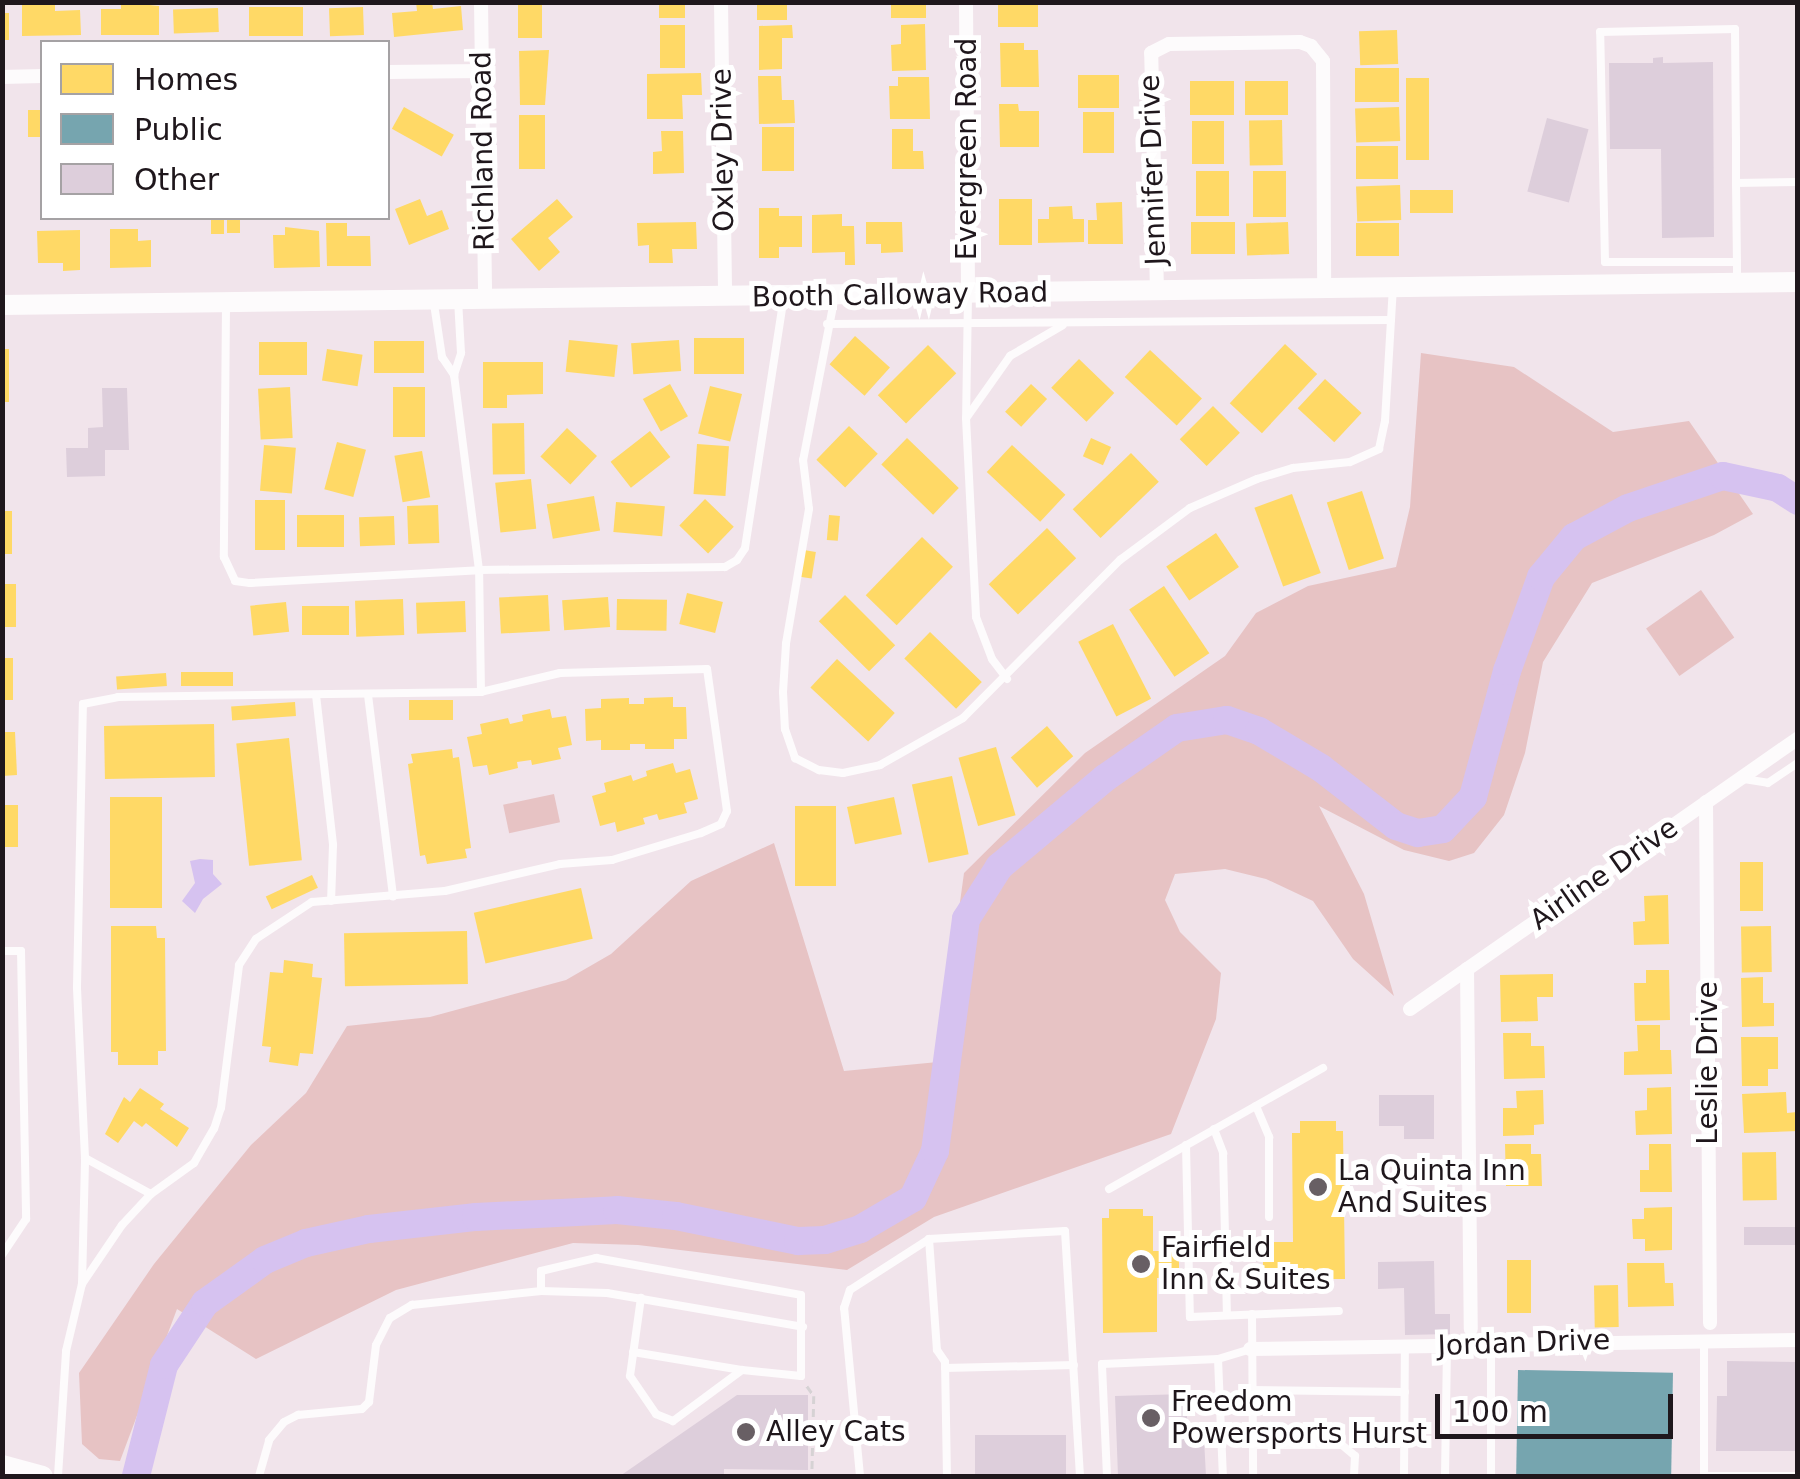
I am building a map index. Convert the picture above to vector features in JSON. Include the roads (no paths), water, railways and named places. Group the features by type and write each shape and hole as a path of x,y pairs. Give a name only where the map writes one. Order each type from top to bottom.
{"street":[{"name":"Richland Road","path":"481,2 485,300"},
{"name":"Oxley Drive","path":"722,2 726,297"},
{"name":"Evergreen Road","path":"966,2 968,295"},
{"name":"Jennifer Drive","path":"1157,291 1148,62 1154,49 1169,44 1300,42 1323,61 1324,289"},
{"path":"390,72 482,71"},
{"path":"2,76 40,76"},
{"name":"Booth Calloway Road","path":"2,305 1798,282"},
{"name":"Airline Drive","path":"1410,1009 1798,738"},
{"name":"Leslie Drive","path":"1706,802 1707,1331"},
{"path":"1467,969 1471,1329"},
{"name":"Jordan Drive","path":"1250,1349 1492,1344 1707,1331 1798,1340"},
{"path":"2,1465 43,1476"}],"lane":[{"path":"1605,285 1600,32 1735,29 1737,283"},
{"path":"1736,183 1798,182"},
{"path":"1605,262 1737,262"},
{"path":"835,296 804,460 809,509 786,644 785,729 796,758 819,770 844,773 880,765 963,718 1007,679 1120,560 1190,508 1257,479 1293,468 1350,462 1379,449 1385,421 1394,288"},
{"path":"968,295 966,418 976,617 992,659 1007,679"},
{"path":"226,303 224,556 236,581 480,570 725,567 737,560 744,548 784,297"},
{"path":"434,300 442,357 454,374"},
{"path":"458,300 460,353 454,374 480,570 481,692"},
{"path":"827,324 1391,320"},
{"path":"966,418 1010,356 1067,322"},
{"path":"58,1476 66,1350 82,1284 86,1158 77,987 82,704 118,697 481,692 560,673 706,669 727,811 722,824 612,860 560,864 445,891 312,902 256,939 239,964 221,1108 214,1129 194,1163 151,1194 122,1225 82,1284"},
{"path":"368,694 392,896"},
{"path":"316,696 333,846 332,901"},
{"path":"1739,778 1768,783 1798,763"},
{"path":"2,951 21,951 26,1219 2,1256"},
{"path":"1108,1189 1323,1068"},
{"path":"1256,1106 1268,1137 1269,1217"},
{"path":"1214,1130 1223,1153 1226,1316"},
{"path":"1186,1145 1190,1317 1339,1311"},
{"path":"86,1158 151,1194"},
{"path":"860,1476 844,1308 850,1290 929,1239 1065,1231 1080,1476"},
{"path":"929,1239 936,1350 945,1368 948,1476"},
{"path":"541,1291 541,1270 596,1258 801,1295 801,1376 633,1352"},
{"path":"259,1476 270,1440 284,1422 298,1415 362,1409 369,1402 376,1345 390,1318 412,1305 541,1291 642,1298 803,1326"},
{"path":"642,1298 630,1376 656,1414 672,1421 742,1370"},
{"path":"1252,1314 1253,1476"},
{"path":"1707,1331 1704,1475 1797,1476"},
{"path":"1491,1476 1492,1344"},
{"path":"1445,1476 1447,1345"},
{"path":"1404,1476 1405,1346"},
{"path":"1107,1476 1102,1364 1218,1358 1250,1349"},
{"path":"1218,1358 1223,1476"},
{"path":"945,1368 1074,1364"},
{"path":"1250,1390 1405,1392"},
{"path":"1252,1445 1342,1445 1355,1456 1354,1476"}],"waterway":[{"path":"136,1476 164,1365 205,1303 265,1260 306,1243 369,1229 476,1217 617,1210 676,1216 798,1241 825,1240 860,1229 913,1198 935,1151 966,919 999,867 1105,778 1177,728 1227,720 1259,731 1321,768 1396,826 1418,833 1443,829 1473,797 1507,671 1541,577 1574,537 1628,508 1723,476 1778,488 1798,501"}],"place":[{"name":"La Quinta Inn And Suites","path":"1318,1187"},
{"name":"Fairfield Inn & Suites","path":"1141,1264"},
{"name":"Freedom Powersports Hurst","path":"1151,1418"},
{"name":"Alley Cats","path":"746,1432"}]}
